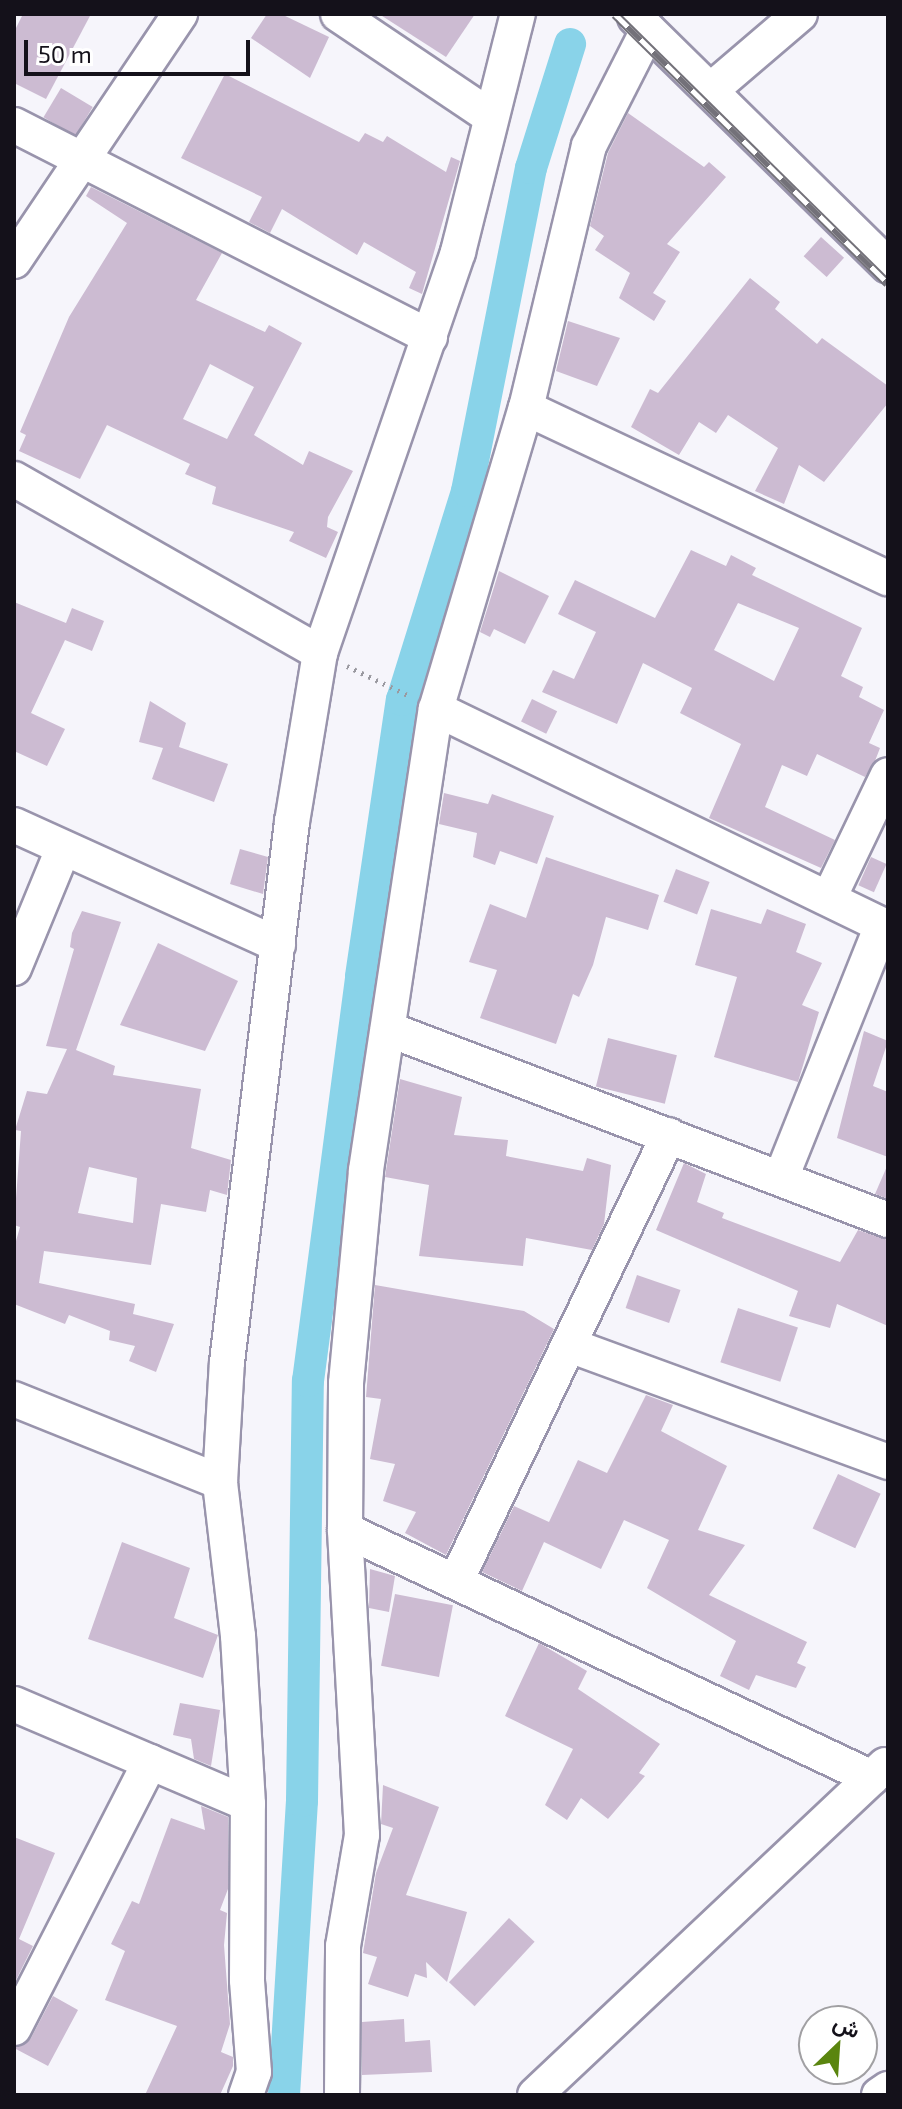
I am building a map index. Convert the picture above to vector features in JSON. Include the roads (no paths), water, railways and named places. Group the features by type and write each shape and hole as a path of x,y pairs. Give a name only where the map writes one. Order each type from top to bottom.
{"street":[{"path":"14,261 180,14"},
{"path":"338,14 490,116"},
{"path":"246,2095 254,2072 247,1980 248,1804 238,1636 220,1482 227,1362 278,945 332,659 458,252 518,14"},
{"path":"711,90 800,14"},
{"path":"342,2095 343,1946 362,1835 345,1530 346,1383 366,1170 388,1029 429,705 526,408 589,146 640,22 888,266"},
{"path":"14,125 430,337"},
{"path":"526,408 888,578"},
{"path":"14,479 332,659"},
{"path":"429,705 885,927 781,1178"},
{"path":"829,898 888,775"},
{"path":"14,825 278,945"},
{"path":"14,968 63,849"},
{"path":"388,1029 888,1220"},
{"path":"456,1581 669,1135"},
{"path":"569,1345 888,1462"},
{"path":"14,1399 220,1482"},
{"path":"345,1530 880,1770 535,2095"},
{"path":"14,1704 248,1804"},
{"path":"14,2028 150,1762"},
{"path":"879,2095 888,2089"}],"waterway":[{"path":"284,2095 302,1801 308,1381 361,976 402,700 467,491 531,168 570,44"}],"railway":[{"path":"615,14 888,283"}]}
